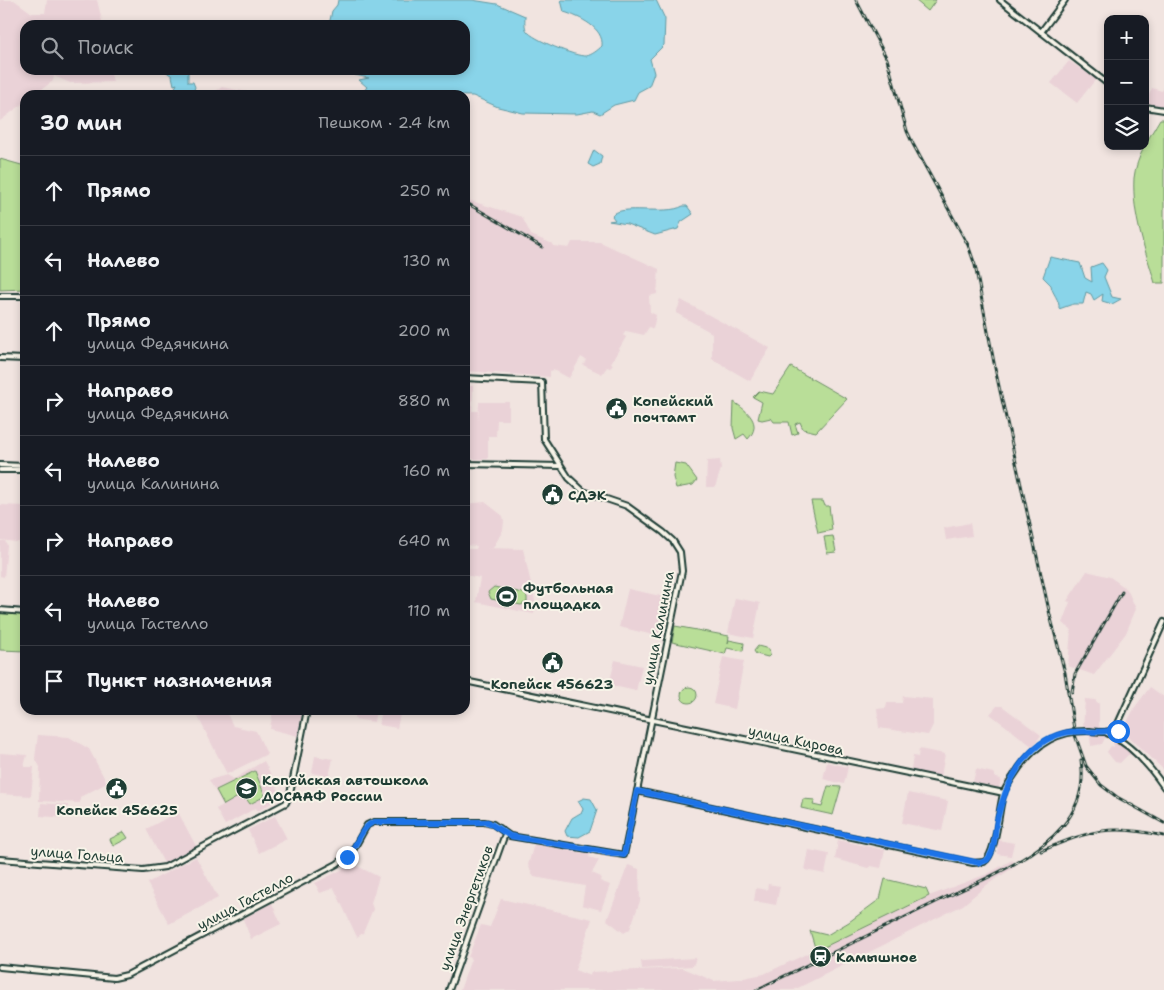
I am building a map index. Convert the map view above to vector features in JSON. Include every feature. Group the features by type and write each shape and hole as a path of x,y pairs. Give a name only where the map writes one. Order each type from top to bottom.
{"street":[{"path":"1000,0 1104,81"},
{"path":"1041,32 1065,0"},
{"path":"1149,108 1164,110"},
{"path":"0,296 20,296"},
{"path":"0,358 20,359"},
{"name":"улица Калинина","path":"470,378 542,382 544,439 560,466 578,488 626,506 670,538 680,552 682,571 624,855 505,834"},
{"path":"470,464 560,466"},
{"path":"0,465 20,466"},
{"path":"0,470 20,470"},
{"path":"0,610 20,612"},
{"path":"637,791 980,863 987,860 992,853 1004,793 1025,760 1043,742 1069,732 1105,732 1113,730 1118,724 1164,622"},
{"name":"улица Кирова","path":"470,682 1004,793"},
{"name":"улица Гольца","path":"0,859 153,870 169,865 286,803 290,794 306,715"},
{"path":"1118,724 1120,741"},
{"path":"1105,732 1120,741 1147,763 1164,787"},
{"name":"улица Гастелло","path":"0,967 117,978 181,947 337,864 354,849 367,825 374,822 484,822 493,824 505,834"},
{"name":"улица Энергетиков","path":"448,990 505,834"}],"shaded area":[{"path":"0,0 14,0 32,13 45,13 47,0 97,0 102,20 20,20 20,75 111,75 113,82 70,83 54,76 53,81 41,90 20,90 20,106 0,121"},
{"path":"1069,61 1096,79 1077,103 1051,83"},
{"path":"222,87 237,90 218,90"},
{"path":"1164,87 1164,106 1149,104 1149,94 1152,88 1162,91"},
{"path":"470,201 522,217 531,235 553,244 553,246 569,248 572,242 600,242 659,269 657,294 649,296 650,312 656,315 653,329 649,327 644,335 626,331 623,335 626,337 611,363 613,365 610,368 607,367 602,374 583,365 586,360 581,357 569,378 554,370 550,371 550,377 470,371"},
{"path":"681,300 770,348 750,381 712,359 712,333 676,313"},
{"path":"470,386 473,386 472,411 478,411 478,420 479,402 509,402 509,420 497,420 496,436 488,436 488,459 470,459"},
{"path":"720,460 721,469 715,487 706,487 707,461"},
{"path":"485,502 503,516 503,530 493,548 486,548 523,549 536,605 534,614 476,602 480,578 470,576 470,549 476,549 477,546 470,545 470,504"},
{"path":"0,505 20,506 20,542 0,540"},
{"path":"970,523 972,536 946,540 944,528"},
{"path":"0,541 5,541 7,545 4,577 0,576"},
{"path":"1087,571 1110,577 1127,589 1136,609 1126,633 1094,675 1068,666 1071,629 1062,623 1070,602 1067,601"},
{"path":"628,589 670,598 662,637 619,627"},
{"path":"735,598 760,603 753,638 728,633"},
{"path":"723,657 744,661 735,709 713,704"},
{"path":"615,660 642,666 636,691 609,685"},
{"path":"1150,687 1164,697 1164,770 1124,733 1125,726 1135,707"},
{"path":"903,696 933,699 933,725 928,735 879,728 877,709 886,708 887,703 902,703"},
{"path":"1085,699 1095,700 1099,704 1099,726 1103,730 1083,730"},
{"path":"997,706 1002,706 1041,735 1033,747 990,714"},
{"path":"202,715 228,715 233,726 256,731 267,754 227,774 198,717"},
{"path":"272,715 302,715 298,736 270,729"},
{"path":"355,715 375,715 374,722 354,719"},
{"path":"381,715 400,715 397,728 379,725"},
{"path":"1086,734 1110,736 1105,738 1102,744 1091,746 1090,737"},
{"path":"38,735 69,737 89,749 107,783 80,797 80,803 39,801 40,767 35,758"},
{"path":"1112,738 1135,754 1128,755 1120,763 1115,762 1107,752 1111,746 1114,747"},
{"path":"919,749 945,754 941,776 911,770 913,756 918,757"},
{"path":"0,753 27,755 24,767 34,767 31,796 0,794"},
{"path":"315,756 333,759 329,776 312,773"},
{"name":"Копейская автошкола ДОСААФ России","path":"264,761 282,797 258,811 256,808 225,825 216,809 223,805 209,780 227,775 234,779"},
{"path":"827,762 848,767 844,784 823,779"},
{"path":"976,769 993,773 996,778 1001,779 999,788 973,782"},
{"path":"908,793 948,801 942,831 902,823"},
{"path":"41,803 68,805 67,818 40,816"},
{"path":"178,812 197,848 165,865 146,829"},
{"path":"275,816 287,839 259,853 248,830"},
{"path":"838,840 885,850 881,868 871,866 868,868 835,859"},
{"path":"998,840 1014,843 1011,856 997,854"},
{"path":"534,844 590,854 589,857 599,860 592,873 601,877 600,881 610,885 601,910 582,905 585,886 534,877 528,865"},
{"path":"809,850 829,854 825,874 805,870"},
{"path":"196,857 218,898 169,924 147,883"},
{"path":"1012,860 1016,866 988,884 963,905 794,990 460,990 471,959 468,957 481,925 490,927 501,899 592,919 575,970 590,976 591,972 683,968 714,981 764,974 929,896 987,874"},
{"path":"353,864 379,877 371,903 373,909 363,933 357,937 334,888 320,893 315,883"},
{"path":"628,865 639,869 640,901 630,929 624,933 607,920"},
{"path":"768,884 780,886 776,905 754,901 756,888 767,890"},
{"path":"272,903 281,924 251,939 243,919"},
{"path":"696,958 693,966 642,969 641,961"}],"green space":[{"path":"915,0 936,0 928,11"},
{"path":"1160,119 1164,119 1164,283 1155,283 1143,245 1135,205 1135,170 1143,150 1149,150 1149,138"},
{"path":"0,159 20,165 20,289 0,290"},
{"path":"791,367 847,399 816,432 803,429 800,422 795,424 798,433 792,435 789,422 774,422 771,418 758,419 762,402 753,397 759,391 773,394"},
{"path":"734,402 748,413 754,423 754,428 748,439 744,434 736,439 733,428"},
{"path":"675,463 686,465 697,480 693,485 676,488 673,477"},
{"path":"811,501 823,501 825,506 829,506 832,530 818,533"},
{"path":"833,536 836,552 827,553 824,537"},
{"path":"494,587 523,593 527,597 527,602 521,605 491,599 488,592"},
{"path":"0,613 20,615 20,651 0,650"},
{"path":"675,626 729,636 728,643 729,640 744,643 743,651 727,648 725,654 672,642"},
{"path":"758,646 769,649 770,655 768,657 756,654 754,651"},
{"path":"689,687 697,695 689,703 681,695"},
{"path":"255,771 265,796 250,804 243,794 224,805 216,790"},
{"path":"828,786 841,787 833,815 801,808 803,799 815,800 813,805 822,807"},
{"path":"124,832 128,838 113,846 110,839"},
{"path":"885,879 926,889 929,896 816,951 810,931 827,935 849,922 880,899"}],"water":[{"path":"338,0 472,0 497,4 525,16 527,31 545,43 564,51 586,56 597,51 602,46 602,40 590,24 564,12 561,0 656,0 665,19 664,45 650,59 654,73 649,86 638,92 634,100 614,105 600,114 593,111 577,114 523,113 498,107 470,96 470,90 365,90 367,87 359,80 369,78 355,75 470,75 470,20 330,20 332,11 337,5"},
{"path":"171,75 188,75 188,82 193,82 194,90 174,90 177,84 174,85"},
{"path":"594,150 602,156 600,164 593,167 588,164"},
{"path":"687,206 693,214 681,222 678,229 655,235 627,224 609,221 615,220 612,216 624,210 666,210"},
{"path":"1050,257 1080,263 1085,278 1092,282 1091,267 1102,263 1107,270 1104,277 1112,297 1121,299 1112,304 1102,301 1103,294 1094,300 1091,294 1086,292 1083,304 1073,304 1059,309 1051,285 1043,277"},
{"path":"584,798 591,799 597,810 590,831 579,837 567,836 565,831 572,818 582,812 583,809 578,801"}],"railway":[{"path":"856,0 887,59 907,131 968,245 975,265 996,373 1050,615 1065,673 1075,735 1086,766 1101,785 1117,797 1164,823"},
{"path":"470,205 542,247"},
{"path":"1072,692 1075,674 1122,592"},
{"path":"756,990 1004,870 1036,850 1062,827 1073,812 1081,787 1081,760"},
{"path":"1041,851 1074,838 1101,831 1129,830 1164,836"}],"place":[{"name":"Копейский почтамт","path":"617,409"},
{"name":"СДЭК","path":"552,495"},
{"name":"Футбольная площадка","path":"507,596"},
{"name":"Копейск 456623","path":"552,662"},
{"name":"Копейск 456625","path":"117,788"},
{"name":"Копейская автошкола ДОСААФ России","path":"246,788"},
{"name":"Камышное","path":"820,957"}],"route":[{"path":"347,857 356,846 367,825 374,822 488,822 510,836 624,855 637,791 980,863 987,860 992,853 997,822 1008,784 1034,750 1048,739 1069,732 1105,732 1113,730 1118,724 1118,731"}]}
